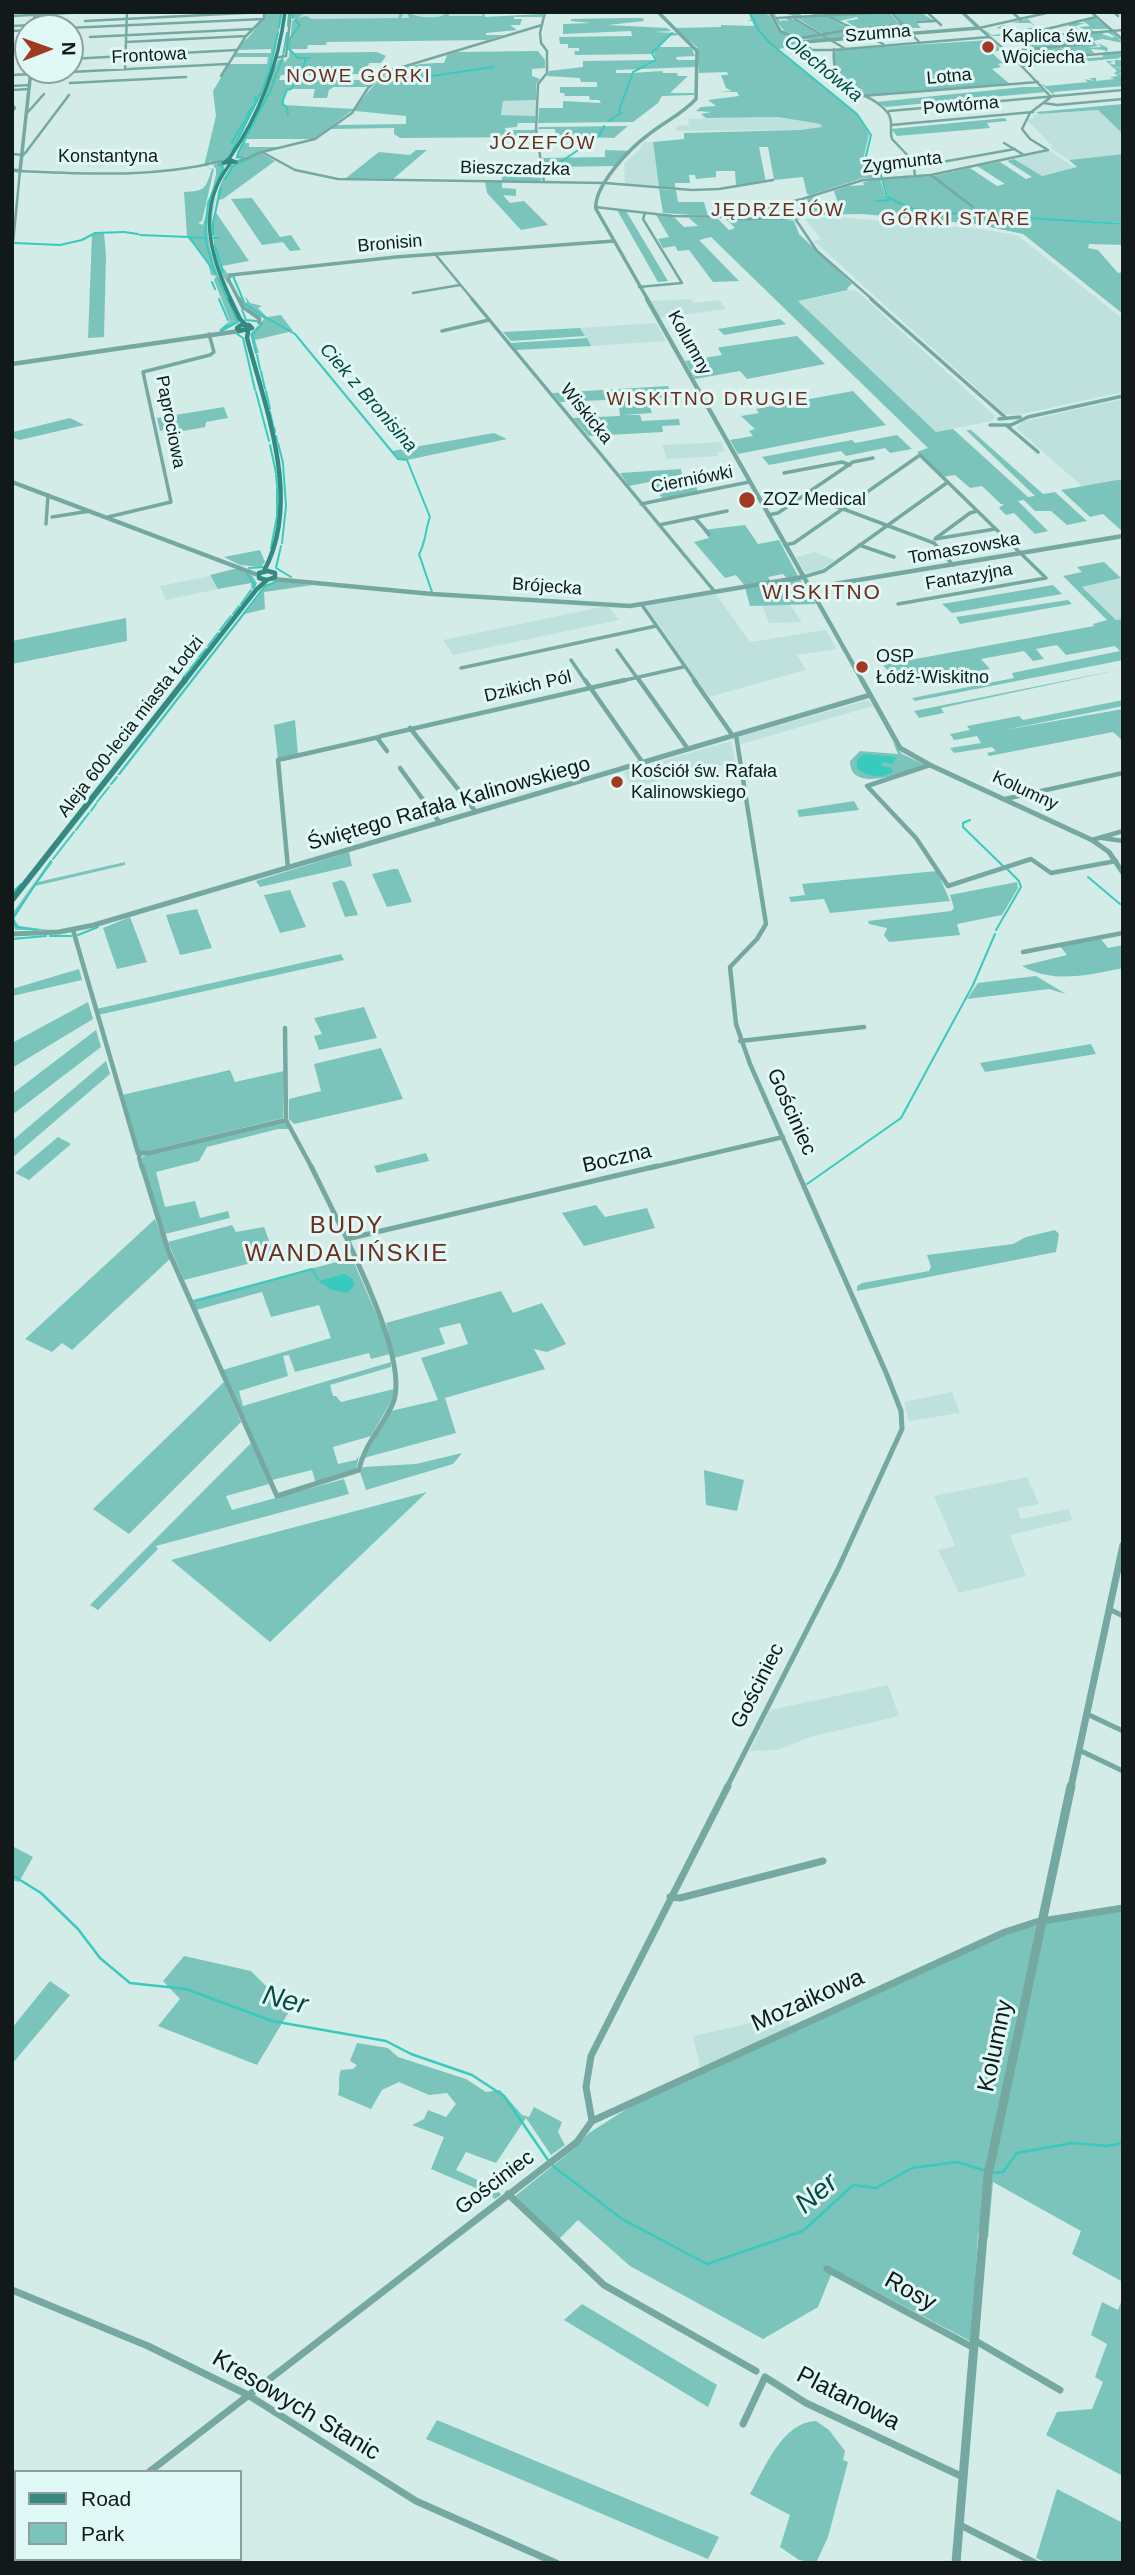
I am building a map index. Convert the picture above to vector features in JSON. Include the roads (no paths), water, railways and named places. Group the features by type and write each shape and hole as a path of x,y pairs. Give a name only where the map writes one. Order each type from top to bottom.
{"main road":[{"name":"Aleja 600-lecia miasta Łodzi","path":"12,900 256,590 266,575 271,559 281,512 280,478 247,338 215,264 209,239 211,202 271,75 284,12"},
{"name":"Aleja 600-lecia miasta Łodzi","path":"12,906 27,883"}],"street":[{"path":"12,16 87,12"},
{"path":"125,69 127,12"},
{"path":"85,21 264,12 263,19 246,36 221,76"},
{"path":"276,58 286,56 291,12"},
{"path":"544,182 537,133 538,84 547,70 547,51 541,43 545,12"},
{"path":"595,207 603,183 645,136 682,114 696,98 696,50 658,12"},
{"path":"770,12 779,30 800,41 979,28 1051,12"},
{"path":"820,12 884,46"},
{"path":"777,18 890,12 920,43"},
{"path":"927,12 941,25"},
{"path":"962,12 1017,61 1051,97"},
{"path":"1012,12 1021,20"},
{"path":"1034,12 1040,15"},
{"path":"1091,12 1123,40"},
{"path":"1114,12 1118,16"},
{"path":"1031,49 1021,39 1022,34 1096,17"},
{"path":"84,27 263,19"},
{"path":"795,19 845,49"},
{"path":"928,32 918,22 936,21"},
{"path":"1006,51 1087,44 1064,23"},
{"path":"229,162 315,139 352,113 368,88 386,72 542,25"},
{"path":"795,39 854,29 903,25"},
{"path":"90,37 253,29"},
{"path":"1076,33 1123,30"},
{"path":"126,42 246,36"},
{"name":"Szumna","path":"800,41 812,50 989,37"},
{"path":"834,49 832,58 839,80 889,111 1123,90"},
{"path":"84,58 236,51"},
{"path":"1017,61 1123,52"},
{"name":"Frontowa","path":"84,70 227,64"},
{"path":"139,69 139,80"},
{"path":"84,82 186,77"},
{"name":"Lotna","path":"862,96 1038,82"},
{"path":"12,88 30,87 12,253"},
{"path":"27,113 44,94"},
{"path":"23,155 69,95"},
{"path":"1032,112 1051,97"},
{"path":"1044,103 1055,105 1123,99"},
{"path":"12,104 15,107 12,112"},
{"path":"889,111 892,120 889,131 894,145 911,158 915,176"},
{"name":"Powtórna","path":"891,125 1032,112"},
{"name":"Zygmunta","path":"595,207 693,217 730,216 860,181 931,175 1048,150 1023,131 1024,120 1032,112"},
{"path":"1004,143 1024,155"},
{"path":"914,167 1015,149"},
{"name":"Bieszczadzka","path":"262,152 295,170 333,178 603,183 715,190 773,180"},
{"path":"12,155 23,155"},
{"name":"Konstantyna","path":"12,170 122,174 229,162"},
{"path":"931,175 967,200 973,208"},
{"name":"Kolumny","path":"595,207 902,750 1094,839 1108,851 1123,873"},
{"path":"639,287 682,283 643,219 645,213"},
{"path":"730,216 738,219 794,219 813,246 991,406 1014,423 1022,438"},
{"name":"Bronisin","path":"244,328 259,322 258,317 242,306 228,279 230,275 435,254 614,241"},
{"name":"Wiskicka","path":"435,254 715,592"},
{"path":"412,293 460,285"},
{"path":"848,289 858,287"},
{"path":"442,331 489,320"},
{"path":"12,364 244,328"},
{"name":"Paprociowa","path":"108,517 172,502 143,372 210,355 214,352 209,334"},
{"path":"1001,422 1008,418 1028,417 1123,396"},
{"path":"991,406 1001,422 1038,452"},
{"path":"1001,422 1014,423 1028,417"},
{"path":"785,545 794,543 846,509 919,455 1045,578"},
{"path":"768,515 779,513 850,465 873,457"},
{"path":"785,473 842,462 850,465"},
{"name":"Brójecka","path":"12,482 246,569 288,579 432,594 642,605 803,577"},
{"name":"Cierniówki","path":"641,504 749,482"},
{"path":"803,577 818,574 948,482"},
{"path":"46,524 48,495"},
{"path":"806,495 932,540 953,565"},
{"path":"52,517 90,510"},
{"path":"659,525 727,511"},
{"path":"932,540 970,513 977,511"},
{"path":"695,518 709,534"},
{"path":"932,540 995,529"},
{"name":"Tomaszowska","path":"810,588 1123,536"},
{"path":"859,545 894,557"},
{"name":"Fantazyjna","path":"898,604 1045,578"},
{"path":"642,605 734,736"},
{"path":"461,668 656,626"},
{"path":"617,650 688,749"},
{"path":"571,660 643,762"},
{"name":"Dzikich Pól","path":"288,868 278,760 683,667"},
{"name":"Świętego Rafała Kalinowskiego","path":"12,932 73,930 870,695"},
{"path":"410,728 476,812"},
{"name":"Gościniec","path":"152,2470 577,2142 592,2121 586,2087 591,2056 838,1569 902,1429 901,1411 887,1375 740,1041 730,967 757,939 766,921 734,736"},
{"path":"379,737 387,751"},
{"path":"930,765 867,786 915,837 947,885 952,887 1032,859 1051,873 1116,862"},
{"path":"400,768 440,822"},
{"path":"1005,800 1123,773"},
{"path":"1094,839 1123,831"},
{"path":"1094,839 1123,841"},
{"path":"73,930 135,1150 141,1153 286,1120"},
{"path":"1023,952 1123,933"},
{"path":"740,1041 864,1027"},
{"path":"141,1153 139,1157 148,1194 168,1250 276,1496 359,1470 362,1454 393,1404 397,1390 386,1328 292,1126 286,1120 285,1028"},
{"name":"Boczna","path":"346,1239 783,1137"},
{"name":"Kolumny","path":"956,2563 989,2171 1123,1545"},
{"path":"1109,1609 1123,1616"},
{"path":"1087,1714 1123,1731"},
{"path":"1079,1750 1123,1771"},
{"path":"670,1897 680,1898 823,1861"},
{"name":"Mozaikowa","path":"592,2121 972,1945 1030,1924 1123,1908"},
{"path":"508,2194 604,2285 756,2371"},
{"name":"Rosy","path":"827,2269 1060,2390"},
{"name":"Kresowych Stanic","path":"12,2290 148,2346 247,2395 416,2501 556,2563"},
{"name":"Platanowa","path":"743,2424 765,2377 806,2403 963,2477"},
{"path":"959,2525 1035,2563"}],"waterway":[{"path":"279,27 281,12"},
{"path":"288,26 289,12"},
{"path":"293,18 294,12"},
{"name":"Olechówka","path":"750,12 759,31 770,43 857,114 871,135 866,156 881,175 887,197 910,208 929,212 1123,224"},
{"path":"295,20 300,25 290,38 289,49 298,58 306,58"},
{"path":"269,73 278,33"},
{"path":"283,56 287,33"},
{"path":"609,121 621,113 619,110 633,72 656,60 652,53 672,33"},
{"path":"288,115 287,108 282,103 287,90 291,89 301,75 306,58"},
{"path":"277,73 282,59"},
{"path":"391,82 493,67"},
{"path":"262,91 268,74"},
{"path":"270,92 276,74"},
{"path":"232,151 261,93"},
{"path":"244,158 237,157 238,153 269,93"},
{"path":"255,102 256,97"},
{"path":"245,121 250,110"},
{"path":"240,129 244,122"},
{"path":"557,167 556,165 599,136 604,126"},
{"path":"234,139 237,134"},
{"path":"225,179 233,166 252,157"},
{"path":"205,236 208,203 223,168 220,166"},
{"path":"213,222 221,188"},
{"path":"877,201 889,200"},
{"path":"213,223 213,235"},
{"name":"Ciek z Bronisina","path":"15,243 60,245 82,240 95,233 123,232"},
{"name":"Ciek z Bronisina","path":"124,232 138,234"},
{"name":"Ciek z Bronisina","path":"140,235 189,237 196,246"},
{"path":"190,237 206,238"},
{"path":"213,238 219,238"},
{"path":"206,239 207,245"},
{"path":"207,246 215,272"},
{"path":"215,246 223,272"},
{"name":"Ciek z Bronisina","path":"197,248 216,274"},
{"name":"Ciek z Bronisina","path":"233,276 244,302"},
{"path":"218,278 238,322 221,331"},
{"path":"212,282 215,289"},
{"path":"219,299 228,320"},
{"name":"Ciek z Bronisina","path":"245,304 266,318"},
{"path":"242,310 246,320 256,321"},
{"name":"Ciek z Bronisina","path":"267,318 295,334 398,459 407,460 430,517 419,554 432,592"},
{"path":"256,353 252,335 262,324"},
{"path":"221,330 227,325"},
{"path":"237,334 243,338 255,390"},
{"path":"257,355 260,369"},
{"path":"261,371 265,389"},
{"path":"266,391 270,409"},
{"path":"256,392 269,441"},
{"path":"270,412 273,425"},
{"path":"274,427 275,432"},
{"path":"276,436 277,441"},
{"path":"278,443 283,463"},
{"path":"270,445 276,473"},
{"path":"282,543 286,506 283,464"},
{"path":"276,475 277,485"},
{"path":"271,548 277,516 277,487"},
{"path":"281,546 276,568 291,577"},
{"path":"249,568 265,567"},
{"path":"246,572 255,585 253,588"},
{"path":"119,774 265,586 276,582"},
{"path":"241,604 251,590"},
{"path":"233,614 239,606"},
{"path":"220,630 231,616"},
{"path":"208,646 218,633"},
{"path":"199,657 206,649"},
{"path":"190,669 198,659"},
{"path":"183,678 189,671"},
{"path":"111,784 117,777"},
{"path":"97,802 109,787"},
{"path":"91,811 96,804"},
{"path":"76,830 89,813"},
{"path":"970,820 963,823 963,827 1003,866"},
{"path":"53,859 74,832"},
{"path":"37,930 16,927 13,918 51,861"},
{"path":"996,930 1021,887 1019,881 1007,869"},
{"path":"1088,877 1120,904"},
{"path":"12,893 21,884"},
{"path":"78,935 98,927"},
{"path":"807,1184 901,1118 973,985 995,934"},
{"path":"12,939 46,936"},
{"path":"50,936 71,936"},
{"path":"196,1301 312,1269 318,1279"},
{"name":"Ner","path":"12,1875 41,1893 78,1929 100,1958 130,1983 186,1989 272,2021 386,2041 411,2054 472,2075 504,2096 548,2160"},
{"name":"Ner","path":"992,2173 1003,2172 1017,2153 1072,2143 1107,2146 1123,2143"},
{"name":"Ner","path":"553,2166 622,2219 707,2264 803,2231 853,2185 876,2188 912,2168 957,2162 986,2171"}],"place":[{"name":"Kaplica św. Wojciecha","path":"988,47"},
{"name":"ZOZ Medical","path":"747,500"},
{"name":"OSP Łódź-Wiskitno","path":"862,667"},
{"name":"Kościół św. Rafała Kalinowskiego","path":"617,782"}],"district":[{"name":"NOWE GÓRKI","path":"359,77"},
{"name":"JÓZEFÓW","path":"543,144"},
{"name":"JĘDRZEJÓW","path":"778,211"},
{"name":"GÓRKI STARE","path":"956,220"},
{"name":"WISKITNO DRUGIE","path":"708,400"},
{"name":"WISKITNO","path":"822,593"},
{"name":"BUDY WANDALIŃSKIE","path":"347,1240"}]}
